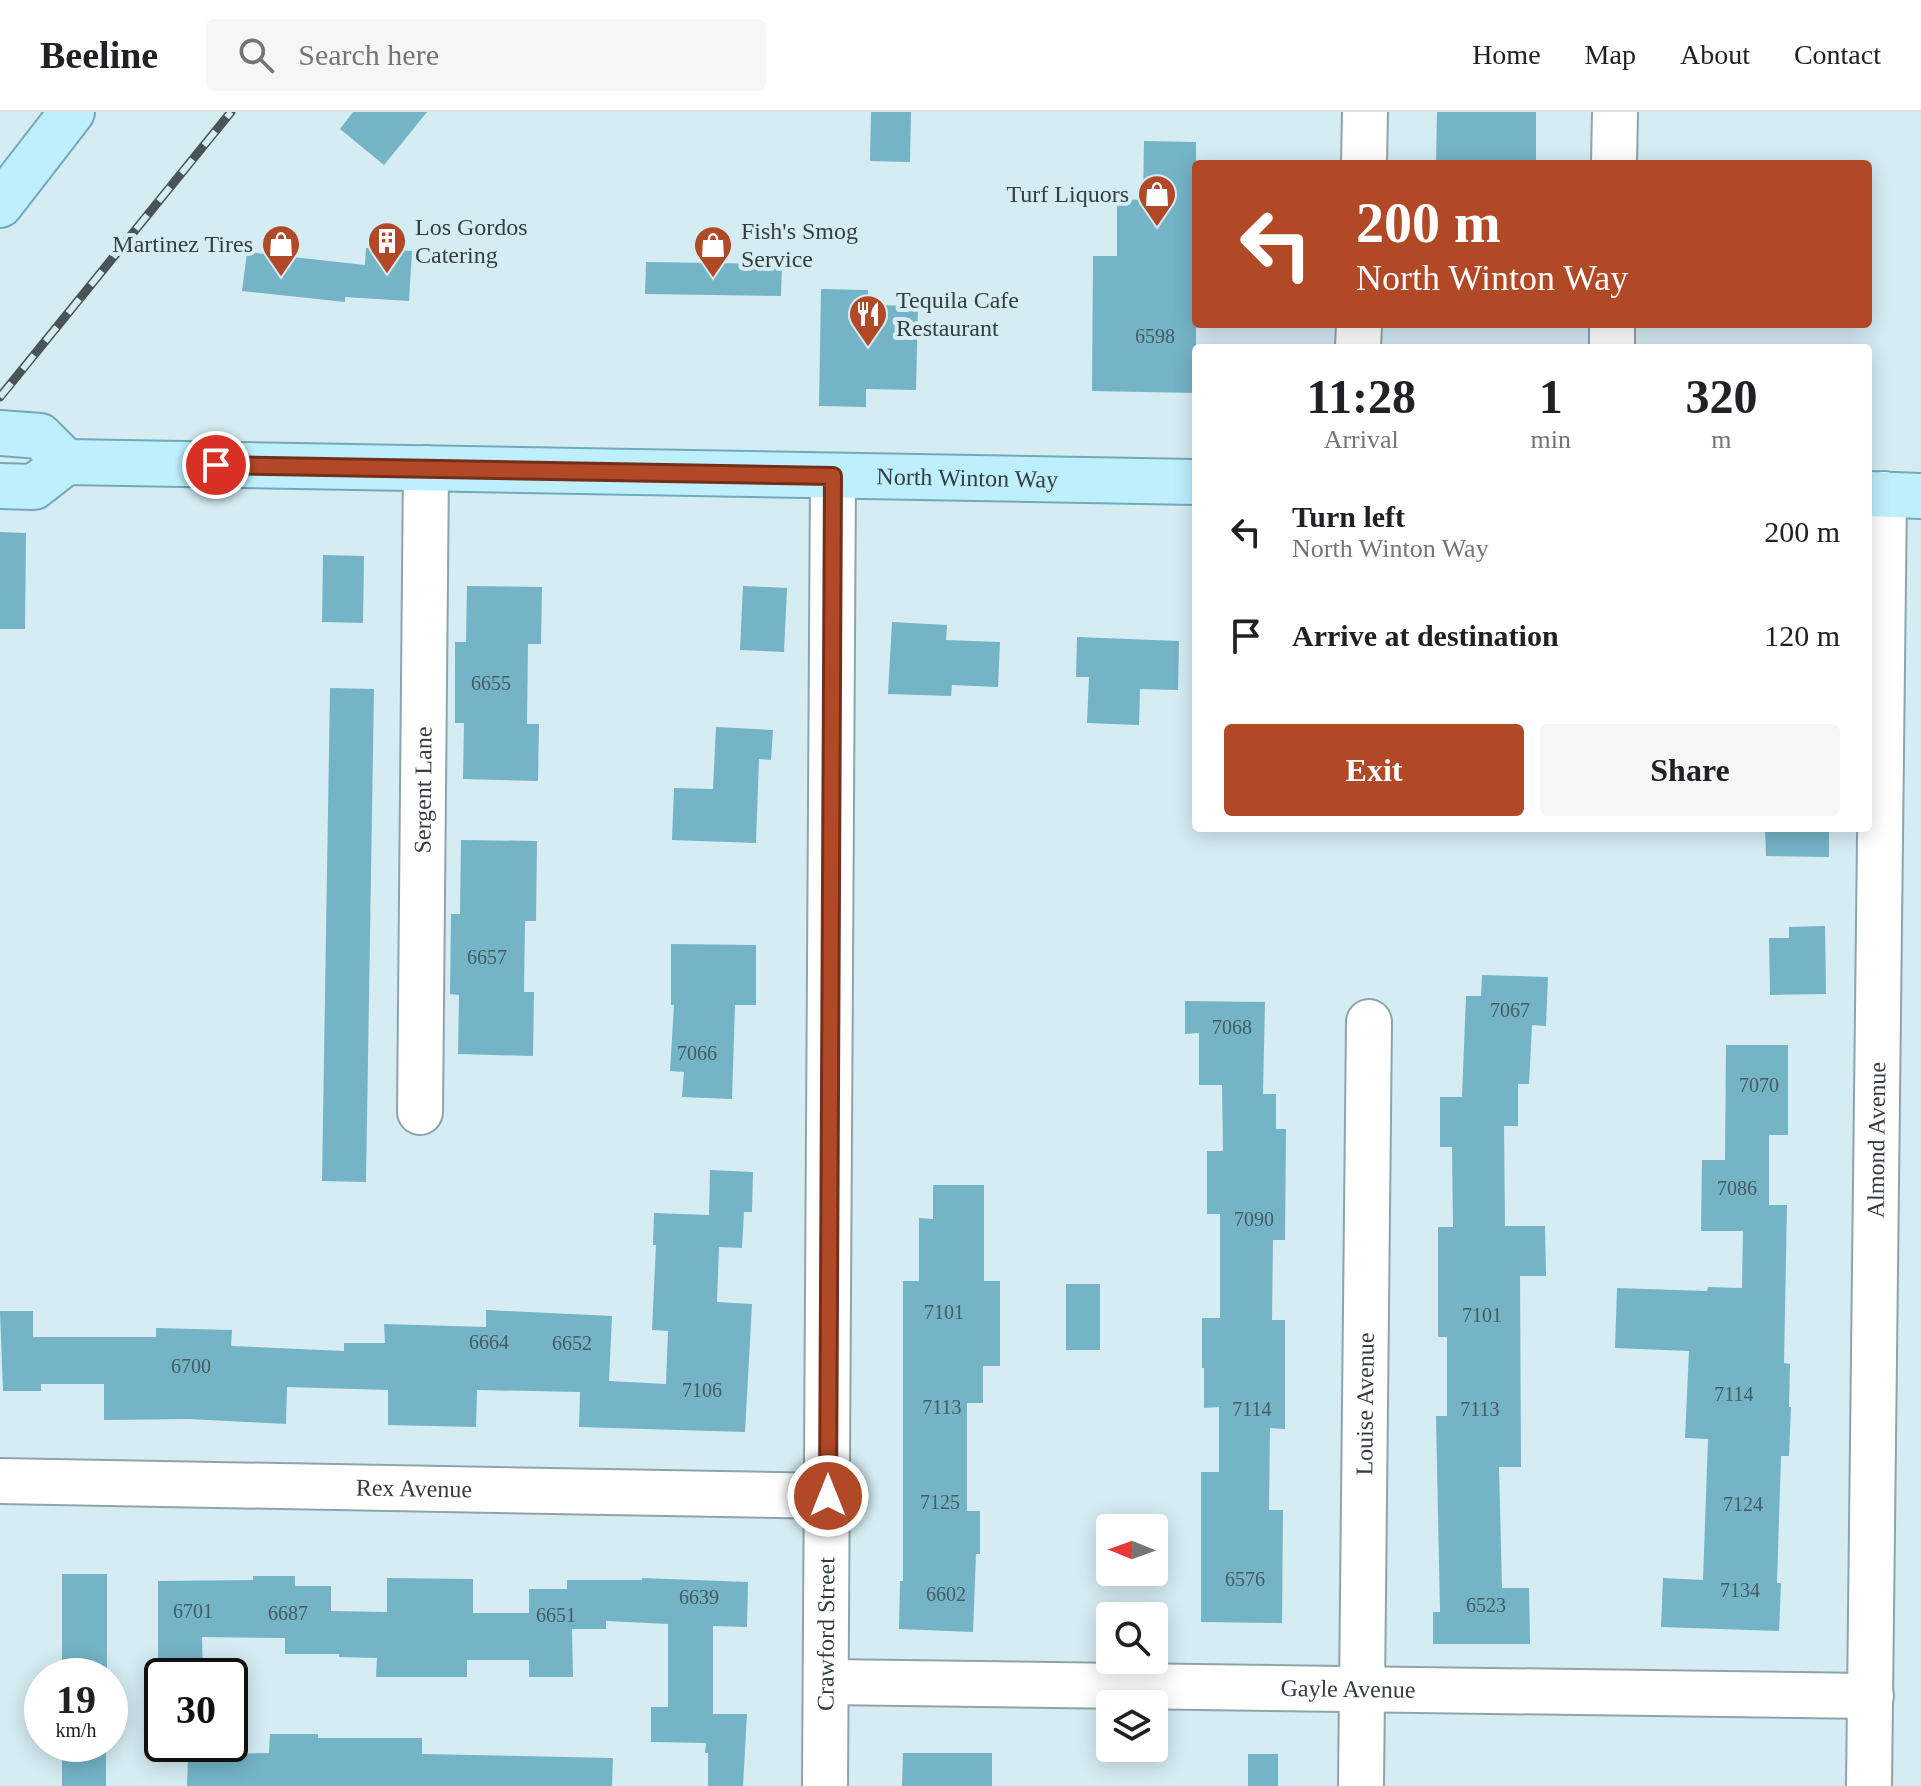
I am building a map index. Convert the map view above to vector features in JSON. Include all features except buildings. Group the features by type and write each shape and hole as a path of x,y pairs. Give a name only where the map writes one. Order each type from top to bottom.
{"main road":[{"path":"0,205 72,112"},
{"path":"0,486 34,487 66,462 40,436 1,432"},
{"name":"North Winton Way","path":"66,462 1192,482"}],"street":[{"path":"1364,160 1365,112"},
{"path":"1614,160 1615,112"},
{"name":"Sergent Lane","path":"420,1112 426,468"},
{"name":"Crawford Street","path":"825,1786 833,476"},
{"name":"Almond Avenue","path":"1869,1786 1891,495"},
{"name":"Louise Avenue","path":"1361,1786 1369,1022"},
{"name":"Rex Avenue","path":"0,1481 828,1496"},
{"name":"Gayle Avenue","path":"826,1682 1871,1696"}],"railway":[{"path":"0,397 231,112"}],"place":[{"name":"Turf Liquors","path":"1157,228"},
{"name":"Los Gordos Catering","path":"387,275"},
{"name":"Martinez Tires","path":"281,278"},
{"name":"Fish's Smog Service","path":"713,279"},
{"name":"Tequila Cafe Restaurant","path":"868,348"}],"route":[{"path":"216,465 833,476 828,1496"}]}
